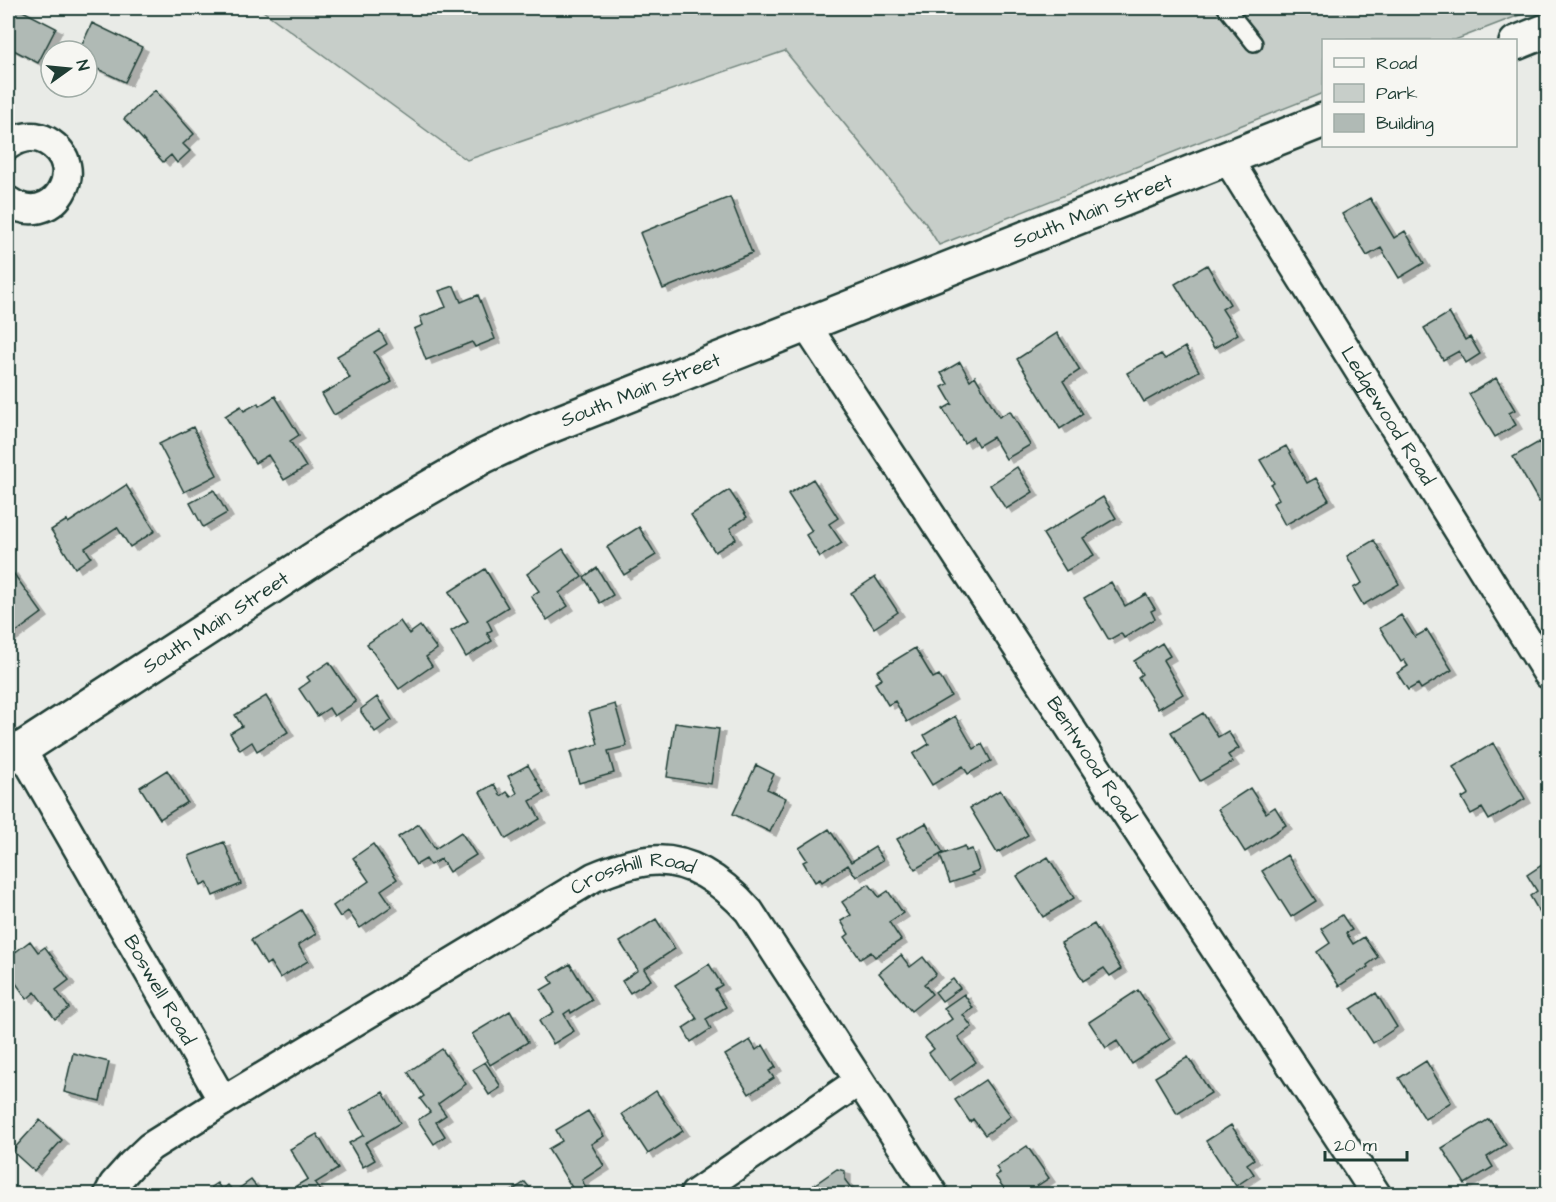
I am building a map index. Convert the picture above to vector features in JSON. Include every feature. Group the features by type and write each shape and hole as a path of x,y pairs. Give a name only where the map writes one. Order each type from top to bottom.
{"main road":[{"path":"1517,43 1548,30"},
{"name":"South Main Street","path":"14,754 383,513 484,456 540,430 1322,120"}],"street":[{"path":"8,145 19,139 31,137 43,139 61,154 66,164 67,176 64,188 58,197 40,208 29,210 19,208 8,201"},
{"name":"Ledgewood Road","path":"1227,158 1548,674"},
{"name":"Bentwood Road","path":"806,325 1376,1194"},
{"name":"Boswell Road","path":"14,754 223,1101"},
{"name":"Crosshill Road","path":"223,1101 594,876 649,860 673,861 695,868 716,879 749,911 933,1194"},
{"path":"695,1194 859,1081"},
{"path":"109,1194 114,1184 150,1147 223,1101"}],"lane":[{"path":"1226,8 1254,43"}],"green space":[{"path":"259,8 1538,8 1458,39 1322,39 1322,93 939,245 926,224 785,51 467,160"}],"building":[{"path":"8,8 17,8 56,28 50,39 39,39 38,63 8,47"},
{"path":"92,23 142,47 125,82 99,70 99,39 85,39"},
{"path":"155,90 194,134 183,144 190,151 177,163 171,155 163,162 124,119"},
{"path":"730,197 752,253 663,289 640,233"},
{"path":"1370,198 1394,238 1405,231 1424,263 1399,278 1381,248 1367,256 1342,214"},
{"path":"1207,265 1230,304 1222,309 1238,334 1214,348 1175,284"},
{"path":"454,286 461,302 478,295 495,339 475,347 472,342 426,360 414,329 423,325 420,317 446,307 439,291"},
{"path":"1449,313 1465,340 1470,337 1480,354 1466,363 1459,351 1443,360 1424,328"},
{"path":"380,331 387,344 374,352 392,382 334,415 322,394 350,378 337,356"},
{"path":"1057,333 1080,370 1063,381 1083,414 1060,429 1017,359"},
{"path":"1185,347 1199,371 1144,402 1127,373 1161,354 1165,359"},
{"path":"960,362 970,380 975,376 999,417 1010,411 1030,445 1006,459 993,437 978,446 973,437 964,443 943,409 952,404 942,387 948,384 941,373"},
{"path":"1496,378 1515,410 1509,413 1516,425 1495,437 1469,394"},
{"path":"275,396 299,435 290,441 306,467 284,480 268,455 255,463 225,416 241,406 244,411 258,403 259,406"},
{"path":"193,427 217,475 184,492 159,444"},
{"path":"1539,442 1548,455 1548,497 1539,502 1513,457"},
{"path":"1286,446 1307,483 1316,478 1329,500 1285,525 1273,503 1279,499 1271,485 1274,483 1260,460"},
{"path":"1017,467 1033,492 1006,509 990,485"},
{"path":"813,479 838,518 829,524 842,543 820,557 806,535 812,531 788,494"},
{"path":"126,485 155,531 130,547 117,527 85,548 91,557 75,568 51,530 67,520 68,523"},
{"path":"214,490 227,513 203,527 190,503"},
{"path":"729,490 747,517 730,528 736,539 715,552 691,515"},
{"path":"1103,497 1116,518 1083,538 1094,555 1066,571 1043,534"},
{"path":"639,527 656,555 624,575 607,547"},
{"path":"1374,540 1399,584 1363,605 1353,588 1362,583 1347,556"},
{"path":"563,549 582,577 559,593 568,606 547,620 531,596 539,591 527,574"},
{"path":"597,568 613,595 600,603 584,577"},
{"path":"485,569 508,607 487,620 492,630 487,633 492,641 466,657 451,631 468,621 449,592"},
{"path":"11,570 42,613 8,638 8,573"},
{"path":"875,577 898,612 874,628 851,593"},
{"path":"1111,582 1125,606 1146,594 1155,609 1151,611 1155,619 1124,638 1121,633 1109,640 1084,598"},
{"path":"1401,615 1415,637 1427,630 1452,670 1421,689 1418,684 1408,690 1397,673 1408,666 1404,660 1401,662 1380,628"},
{"path":"400,621 409,634 420,626 437,649 426,657 432,666 399,689 367,644"},
{"path":"1162,643 1170,656 1163,660 1183,694 1158,709 1138,677 1142,674 1134,661"},
{"path":"915,648 933,678 939,675 951,696 907,722 895,701 888,705 875,683 882,679 877,671"},
{"path":"329,662 356,702 334,716 329,708 317,716 299,689 310,681 307,677"},
{"path":"266,696 288,732 257,751 252,742 240,750 230,733 242,726 235,715"},
{"path":"377,697 392,720 375,732 361,709"},
{"path":"615,704 627,746 608,751 614,773 579,783 570,752 598,744 589,712"},
{"path":"1203,713 1218,737 1228,731 1239,748 1228,755 1233,762 1200,781 1171,732"},
{"path":"955,716 974,749 982,744 991,761 968,774 963,766 932,785 913,754 929,744 924,735"},
{"path":"675,723 719,729 711,784 667,777"},
{"path":"1493,743 1525,799 1489,820 1482,808 1471,814 1462,798 1469,794 1453,767"},
{"path":"528,765 544,793 530,801 540,819 506,839 480,792 494,784 501,796 507,792 511,797 517,793 508,776"},
{"path":"756,765 774,774 767,789 786,798 770,832 733,814"},
{"path":"167,770 187,802 160,819 140,787"},
{"path":"1250,788 1266,813 1275,807 1286,825 1245,852 1218,809"},
{"path":"1000,790 1028,835 997,853 970,808"},
{"path":"926,823 943,853 915,869 897,839"},
{"path":"419,824 435,849 461,832 476,855 449,872 441,859 430,865 426,859 416,865 398,837"},
{"path":"829,829 851,862 875,847 883,860 856,877 848,865 822,882 820,879 815,882 803,862 807,860 799,848"},
{"path":"224,842 241,884 213,896 207,882 201,885 189,856"},
{"path":"373,844 397,879 381,890 392,906 360,928 348,911 340,917 333,906 369,881 353,858"},
{"path":"965,846 966,851 972,849 979,870 971,873 973,875 950,883 940,855"},
{"path":"1287,855 1316,901 1291,917 1262,871"},
{"path":"1048,857 1074,898 1043,917 1017,876"},
{"path":"1548,861 1548,927 1530,896 1537,891 1527,875"},
{"path":"869,884 879,897 888,891 903,913 889,922 901,940 875,957 871,952 860,959 845,937 849,934 841,921 851,915 842,902"},
{"path":"301,910 316,934 298,945 308,961 280,978 270,962 266,965 251,940"},
{"path":"1342,915 1352,930 1346,933 1353,944 1364,937 1378,957 1367,965 1368,967 1339,986 1317,952 1330,943 1321,929"},
{"path":"656,919 675,949 644,969 651,980 630,993 622,981 638,970 620,942"},
{"path":"1094,924 1121,969 1110,976 1104,968 1083,981 1061,943"},
{"path":"30,941 38,952 45,947 69,980 56,990 69,1008 55,1019 35,992 27,999 8,972 14,965 9,957"},
{"path":"901,955 910,967 923,957 936,974 924,984 932,994 911,1011 879,973"},
{"path":"570,964 592,1000 571,1013 570,1010 564,1014 574,1031 553,1044 539,1021 554,1012 541,990 553,983 549,977"},
{"path":"709,964 722,985 715,989 726,1007 706,1019 711,1029 691,1042 683,1028 697,1019 675,985"},
{"path":"953,979 960,988 942,1001 935,992"},
{"path":"1138,990 1170,1039 1132,1064 1117,1041 1106,1048 1089,1022"},
{"path":"1376,993 1397,1027 1373,1043 1351,1009"},
{"path":"964,994 973,1008 963,1015 972,1027 958,1037 976,1062 949,1081 929,1053 934,1049 925,1038 952,1019 944,1008"},
{"path":"510,1011 528,1042 490,1065 472,1034"},
{"path":"750,1040 756,1050 763,1045 776,1067 769,1071 774,1078 749,1094 725,1055"},
{"path":"442,1049 466,1084 438,1104 446,1115 436,1122 445,1136 434,1144 418,1120 430,1112 420,1099 424,1096 408,1072"},
{"path":"73,1053 109,1062 100,1101 64,1092"},
{"path":"1188,1057 1211,1093 1177,1114 1155,1077"},
{"path":"1426,1061 1451,1102 1425,1119 1399,1078"},
{"path":"485,1062 500,1085 500,1088 489,1095 473,1069"},
{"path":"985,1080 1011,1116 985,1135 973,1119 970,1122 955,1100"},
{"path":"656,1091 683,1131 648,1154 622,1114"},
{"path":"383,1092 400,1123 365,1143 375,1160 363,1167 349,1143 364,1135 350,1111"},
{"path":"588,1111 604,1136 591,1144 604,1166 582,1180 586,1188 576,1194 548,1149 562,1141 556,1130"},
{"path":"1489,1119 1506,1145 1487,1157 1493,1167 1465,1184 1442,1148"},
{"path":"40,1120 62,1140 34,1171 12,1151"},
{"path":"1231,1125 1254,1159 1247,1164 1254,1174 1236,1186 1206,1141"},
{"path":"317,1134 338,1169 315,1183 322,1194 301,1194 296,1186 308,1179 290,1149"},
{"path":"1027,1146 1049,1178 1025,1194 1008,1194 995,1176 1000,1173 996,1167"},
{"path":"837,1169 845,1171 845,1180 854,1192 858,1190 861,1194 821,1194 814,1185"},
{"path":"251,1180 262,1194 217,1194 211,1187 217,1183 222,1190 228,1185 234,1192"},
{"path":"525,1182 535,1194 507,1194"},
{"path":"1277,1189 1280,1194 1268,1194"}]}
